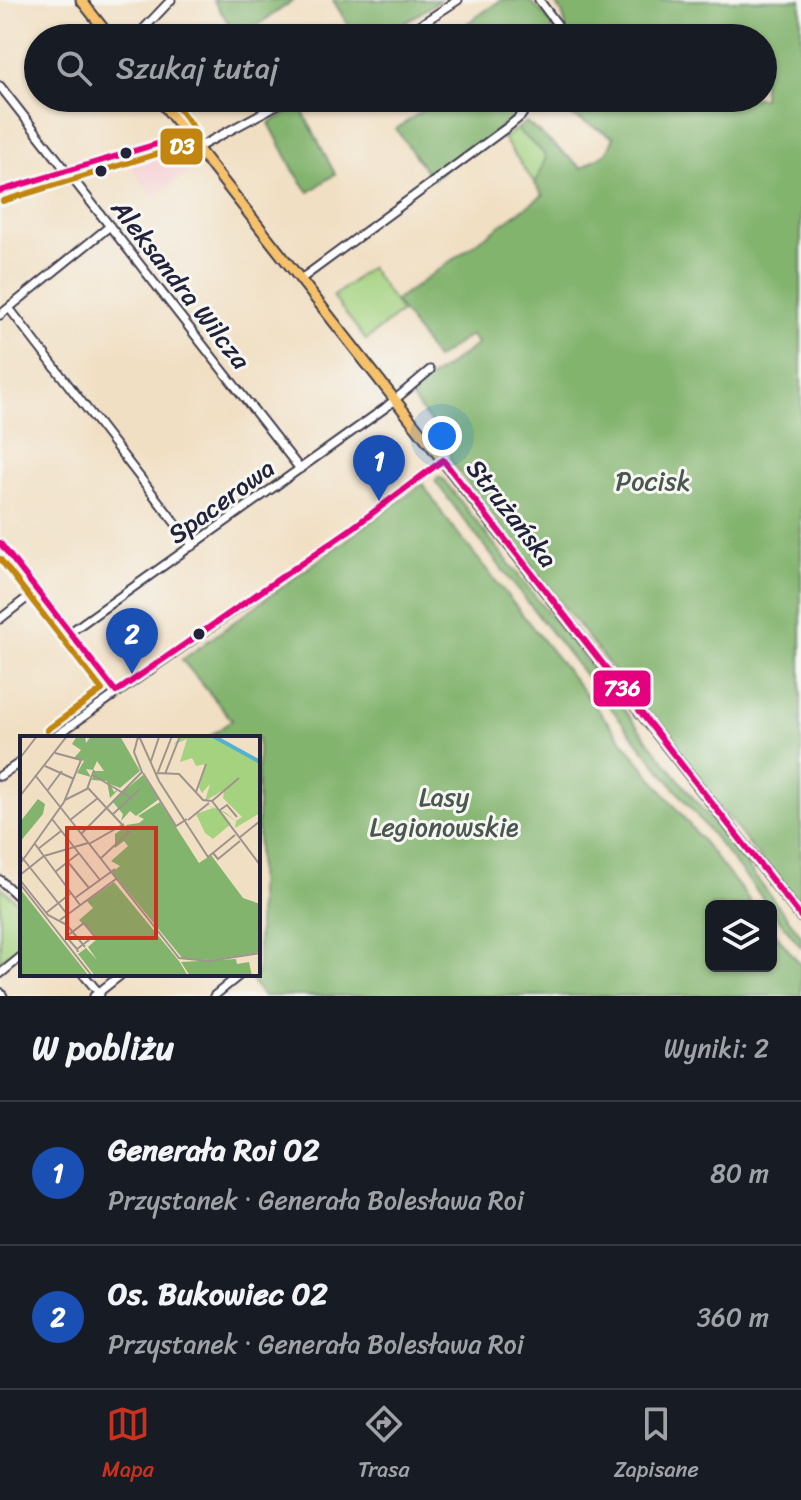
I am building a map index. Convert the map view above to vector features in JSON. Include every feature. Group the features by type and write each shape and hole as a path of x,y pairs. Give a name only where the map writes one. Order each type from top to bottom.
{"main road":[{"path":"81,0 100,24"},
{"name":"Strużańska","path":"169,112 801,917"}],"street":[{"path":"148,24 171,0"},
{"path":"421,24 458,0"},
{"path":"539,0 557,24"},
{"name":"Aleksandra Wilcza","path":"0,86 300,469"},
{"path":"197,148 264,112"},
{"path":"301,279 509,126 524,112"},
{"path":"0,191 187,135"},
{"path":"0,315 110,226"},
{"path":"9,308 193,546"},
{"name":"Spacerowa","path":"69,633 396,401 430,370"},
{"path":"56,736 351,529 443,460"},
{"path":"0,543 116,692"},
{"path":"0,619 37,590"},
{"path":"0,776 20,762"},
{"path":"0,880 20,898"},
{"path":"0,974 20,958"},
{"path":"84,976 98,995 120,976"},
{"path":"214,996 239,976"}],"shaded area":[{"path":"177,145 196,167 154,197 131,167 136,162 152,158 150,154"}],"green space":[{"path":"213,0 294,0 259,24 229,24"},
{"path":"333,0 440,0 403,24 348,24"},
{"path":"501,0 529,0 551,24 466,24"},
{"name":"Pocisk","path":"553,0 801,0 801,911 450,461 449,445 408,394 478,344 470,335 436,359 395,301 543,195 535,184 546,158 517,129 526,122 582,168 607,152 614,137 565,112 777,112 777,24 565,24 560,8"},
{"path":"289,112 303,112 335,174 309,192 294,171 269,123"},
{"path":"421,112 520,112 432,179 396,129"},
{"path":"517,129 546,158 535,184 503,138"},
{"path":"370,267 401,312 366,340 333,297"},
{"path":"438,477 443,479 774,900 764,900 435,481"},
{"name":"Lasy Legionowskie","path":"423,484 444,516 749,900 705,900 705,972 777,972 777,935 801,965 801,996 263,996 248,976 260,976 260,736 211,736 232,720 182,660"},
{"path":"0,886 20,904 20,946 0,961"},
{"path":"777,904 801,935 801,947 777,917"}],"transit line":[{"name":"D3","path":"3,201 193,143 197,138 195,130 182,112"},
{"name":"736","path":"0,191 187,135"},
{"name":"736","path":"443,460 801,917"},
{"name":"736","path":"116,692 351,529 443,460"},
{"name":"736","path":"0,543 116,692"},
{"name":"D3","path":"0,559 102,690 47,730"}],"place":[{"name":"Generała Roi 02","path":"379,501"},
{"name":"Os. Bukowiec 02","path":"132,674"}]}
